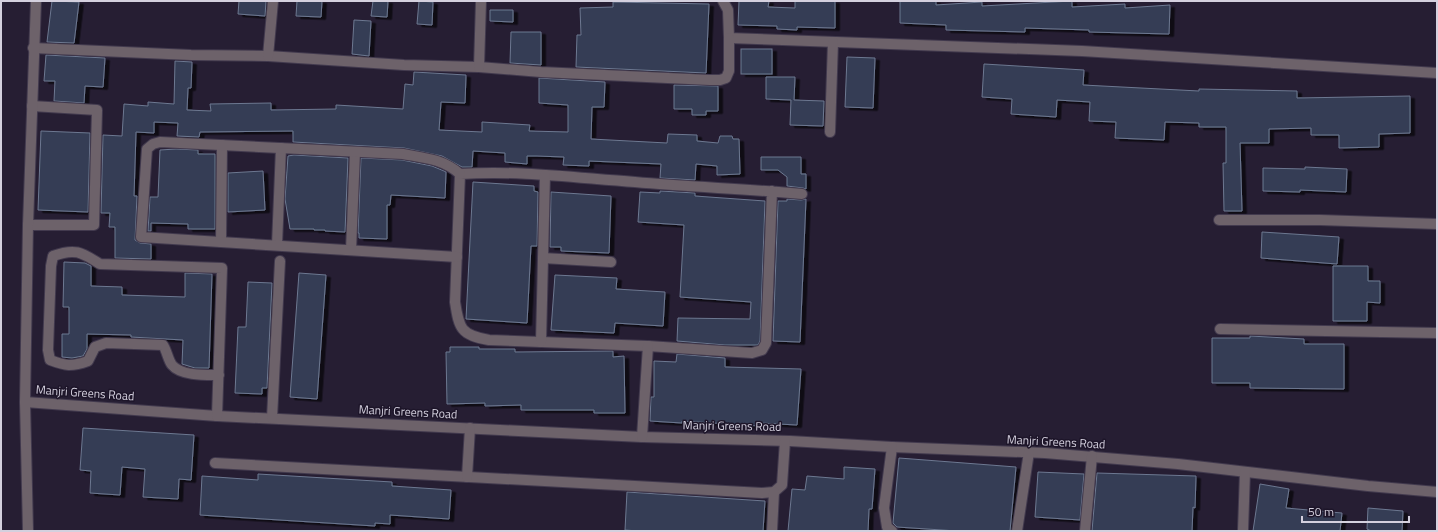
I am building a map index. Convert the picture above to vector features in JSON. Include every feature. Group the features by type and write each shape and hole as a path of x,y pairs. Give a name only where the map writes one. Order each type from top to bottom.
{"street":[{"path":"28,531 25,402 28,225 33,48 36,1"},
{"path":"268,56 273,1"},
{"path":"479,68 481,1"},
{"path":"33,48 191,55 268,56 404,65 720,80 726,78 729,71 728,10 723,1"},
{"path":"729,38 1090,52 1437,73"},
{"path":"830,132 833,42"},
{"path":"28,225 94,225 97,110 32,106"},
{"path":"456,257 141,237 147,149 153,144 160,142 403,154 424,158 451,166 460,174 545,174 701,188 772,191 802,194"},
{"path":"221,242 222,145"},
{"path":"277,246 281,148"},
{"path":"351,250 355,152"},
{"path":"460,174 455,302 457,319 463,330 473,337 489,340 648,346 752,353 762,350 766,343 772,191"},
{"path":"540,342 545,174"},
{"path":"1219,220 1313,220 1437,224"},
{"path":"217,416 222,268 100,264 83,253 66,251 53,256 51,266 48,342 50,360 60,364 75,366 88,361 95,347 106,343 162,345 167,351 172,365 180,371 198,375 218,375"},
{"path":"543,258 611,262"},
{"path":"272,418 280,261"},
{"path":"1220,328 1437,333"},
{"path":"642,437 648,346"},
{"name":"Manjri Greens Road","path":"25,402 217,416 642,437 785,440 892,447 1092,456 1437,492"},
{"path":"467,477 470,428"},
{"path":"216,463 762,494 774,492 782,485 785,440"},
{"path":"892,447 884,508 887,527 892,531"},
{"path":"1017,531 1029,452"},
{"path":"1085,531 1092,456"},
{"path":"1243,531 1245,472"},
{"path":"772,531 774,492"}],"building":[{"path":"52,1 79,2 74,43 47,42"},
{"path":"239,1 266,1 265,16 238,14"},
{"path":"297,1 322,1 321,17 296,16"},
{"path":"373,1 388,1 387,17 371,16"},
{"path":"419,1 433,2 432,25 417,24"},
{"path":"739,1 769,1 768,7 795,8 795,1 835,1 835,28 797,27 797,30 777,29 777,26 738,25"},
{"path":"900,1 936,1 936,5 982,2 982,6 1072,1 1072,7 1125,4 1125,8 1170,5 1169,34 1089,32 1089,30 1025,28 1025,32 946,30 946,25 900,23"},
{"path":"613,2 709,4 706,73 576,67 577,35 581,35 580,8 613,7"},
{"path":"490,10 513,10 513,22 490,21"},
{"path":"354,20 371,21 369,56 352,54"},
{"path":"511,32 541,32 541,65 510,63"},
{"path":"741,49 772,49 772,74 741,74"},
{"path":"46,55 105,58 103,87 85,86 84,103 54,101 55,81 44,81"},
{"path":"847,57 875,58 873,108 845,107"},
{"path":"175,61 192,62 191,88 188,88 187,110 211,111 210,104 271,103 271,110 336,109 336,105 403,109 405,84 413,85 414,72 466,75 465,103 441,102 439,130 482,132 482,122 530,125 529,131 568,132 568,105 539,103 539,78 605,82 604,107 592,107 591,139 667,143 668,134 697,135 697,141 718,143 720,136 732,136 733,139 739,139 740,174 717,175 717,166 696,164 695,180 660,178 661,164 589,161 589,166 563,165 564,157 527,156 527,164 505,162 505,153 473,151 472,167 462,167 442,156 404,148 293,142 293,131 200,132 199,137 177,136 178,123 154,122 154,133 136,132 134,196 137,196 135,240 140,243 151,244 151,259 115,258 115,227 109,227 110,213 101,213 103,135 122,136 124,104 148,106 148,102 174,104"},
{"path":"984,64 1084,70 1083,85 1199,91 1199,89 1297,91 1297,98 1410,96 1410,133 1379,134 1379,147 1339,148 1339,135 1311,135 1311,128 1269,129 1269,143 1240,143 1242,211 1224,211 1223,163 1226,163 1226,127 1199,127 1199,123 1165,122 1164,140 1115,138 1116,122 1089,121 1090,102 1057,100 1056,117 1011,114 1012,99 982,97"},
{"path":"766,77 795,77 794,100 824,101 823,126 790,125 791,100 766,99"},
{"path":"674,85 718,86 718,111 706,111 706,115 692,115 692,109 674,109"},
{"path":"41,131 90,133 88,212 38,210"},
{"path":"160,150 198,150 198,154 215,154 215,229 188,229 188,224 151,223 151,231 148,231 150,197 158,197"},
{"path":"288,156 348,158 345,232 314,229 290,229 285,199"},
{"path":"761,157 801,157 801,174 806,174 806,189 787,186 787,177 778,170 761,170"},
{"path":"361,158 402,160 432,166 444,171 446,172 445,198 391,195 390,205 387,205 387,239 359,238"},
{"path":"1305,167 1347,169 1346,192 1300,190 1300,192 1263,191 1263,168 1305,169"},
{"path":"263,171 265,210 228,212 228,173"},
{"path":"473,182 534,186 534,191 538,192 537,246 531,246 527,323 466,319"},
{"path":"660,191 695,193 695,196 765,201 760,341 758,345 725,345 677,341 678,318 750,319 751,302 680,297 684,225 638,222 640,192 660,193"},
{"path":"551,192 611,196 609,253 561,251 561,247 550,247"},
{"path":"787,199 806,199 800,342 773,341 778,201 787,201"},
{"path":"1262,232 1339,237 1337,264 1261,258"},
{"path":"64,262 85,263 91,266 91,286 122,287 122,295 185,297 185,273 212,274 209,368 195,368 182,364 183,340 131,337 131,335 87,334 87,349 83,356 72,358 62,357 62,334 69,334 69,307 63,307"},
{"path":"1333,266 1368,266 1368,281 1380,281 1380,303 1367,302 1367,321 1333,321"},
{"path":"299,273 326,275 317,399 290,397"},
{"path":"555,275 617,278 616,289 665,292 663,326 615,323 614,333 551,330"},
{"path":"248,282 272,283 267,388 262,388 262,394 235,393 238,327 246,327"},
{"path":"1250,336 1304,339 1304,344 1344,344 1344,389 1250,388 1250,383 1212,383 1212,338 1250,338"},
{"path":"450,347 515,349 515,352 613,351 613,357 624,356 625,413 594,413 594,410 521,410 521,405 485,406 485,403 447,404 446,352 450,352"},
{"path":"677,354 725,358 725,367 801,369 797,425 760,423 760,426 682,421 682,423 650,421 651,397 654,397 654,361 676,362"},
{"path":"83,428 194,435 191,480 179,479 178,499 143,497 145,469 122,467 120,495 90,493 91,471 80,470"},
{"path":"899,458 1016,467 1010,531 957,531 897,527 893,523"},
{"path":"844,467 875,469 872,509 869,509 868,531 788,531 792,489 805,490 807,476 844,479"},
{"path":"1038,472 1084,474 1080,520 1035,517"},
{"path":"1097,473 1196,476 1195,508 1193,507 1192,531 1092,531"},
{"path":"258,474 392,482 392,486 451,490 449,519 390,515 390,524 375,523 375,526 200,515 202,476 258,480"},
{"path":"1260,484 1289,489 1286,508 1342,513 1340,531 1253,531"},
{"path":"627,492 765,501 763,531 625,530"},
{"path":"1368,508 1403,511 1402,531 1371,531 1367,529"}]}
